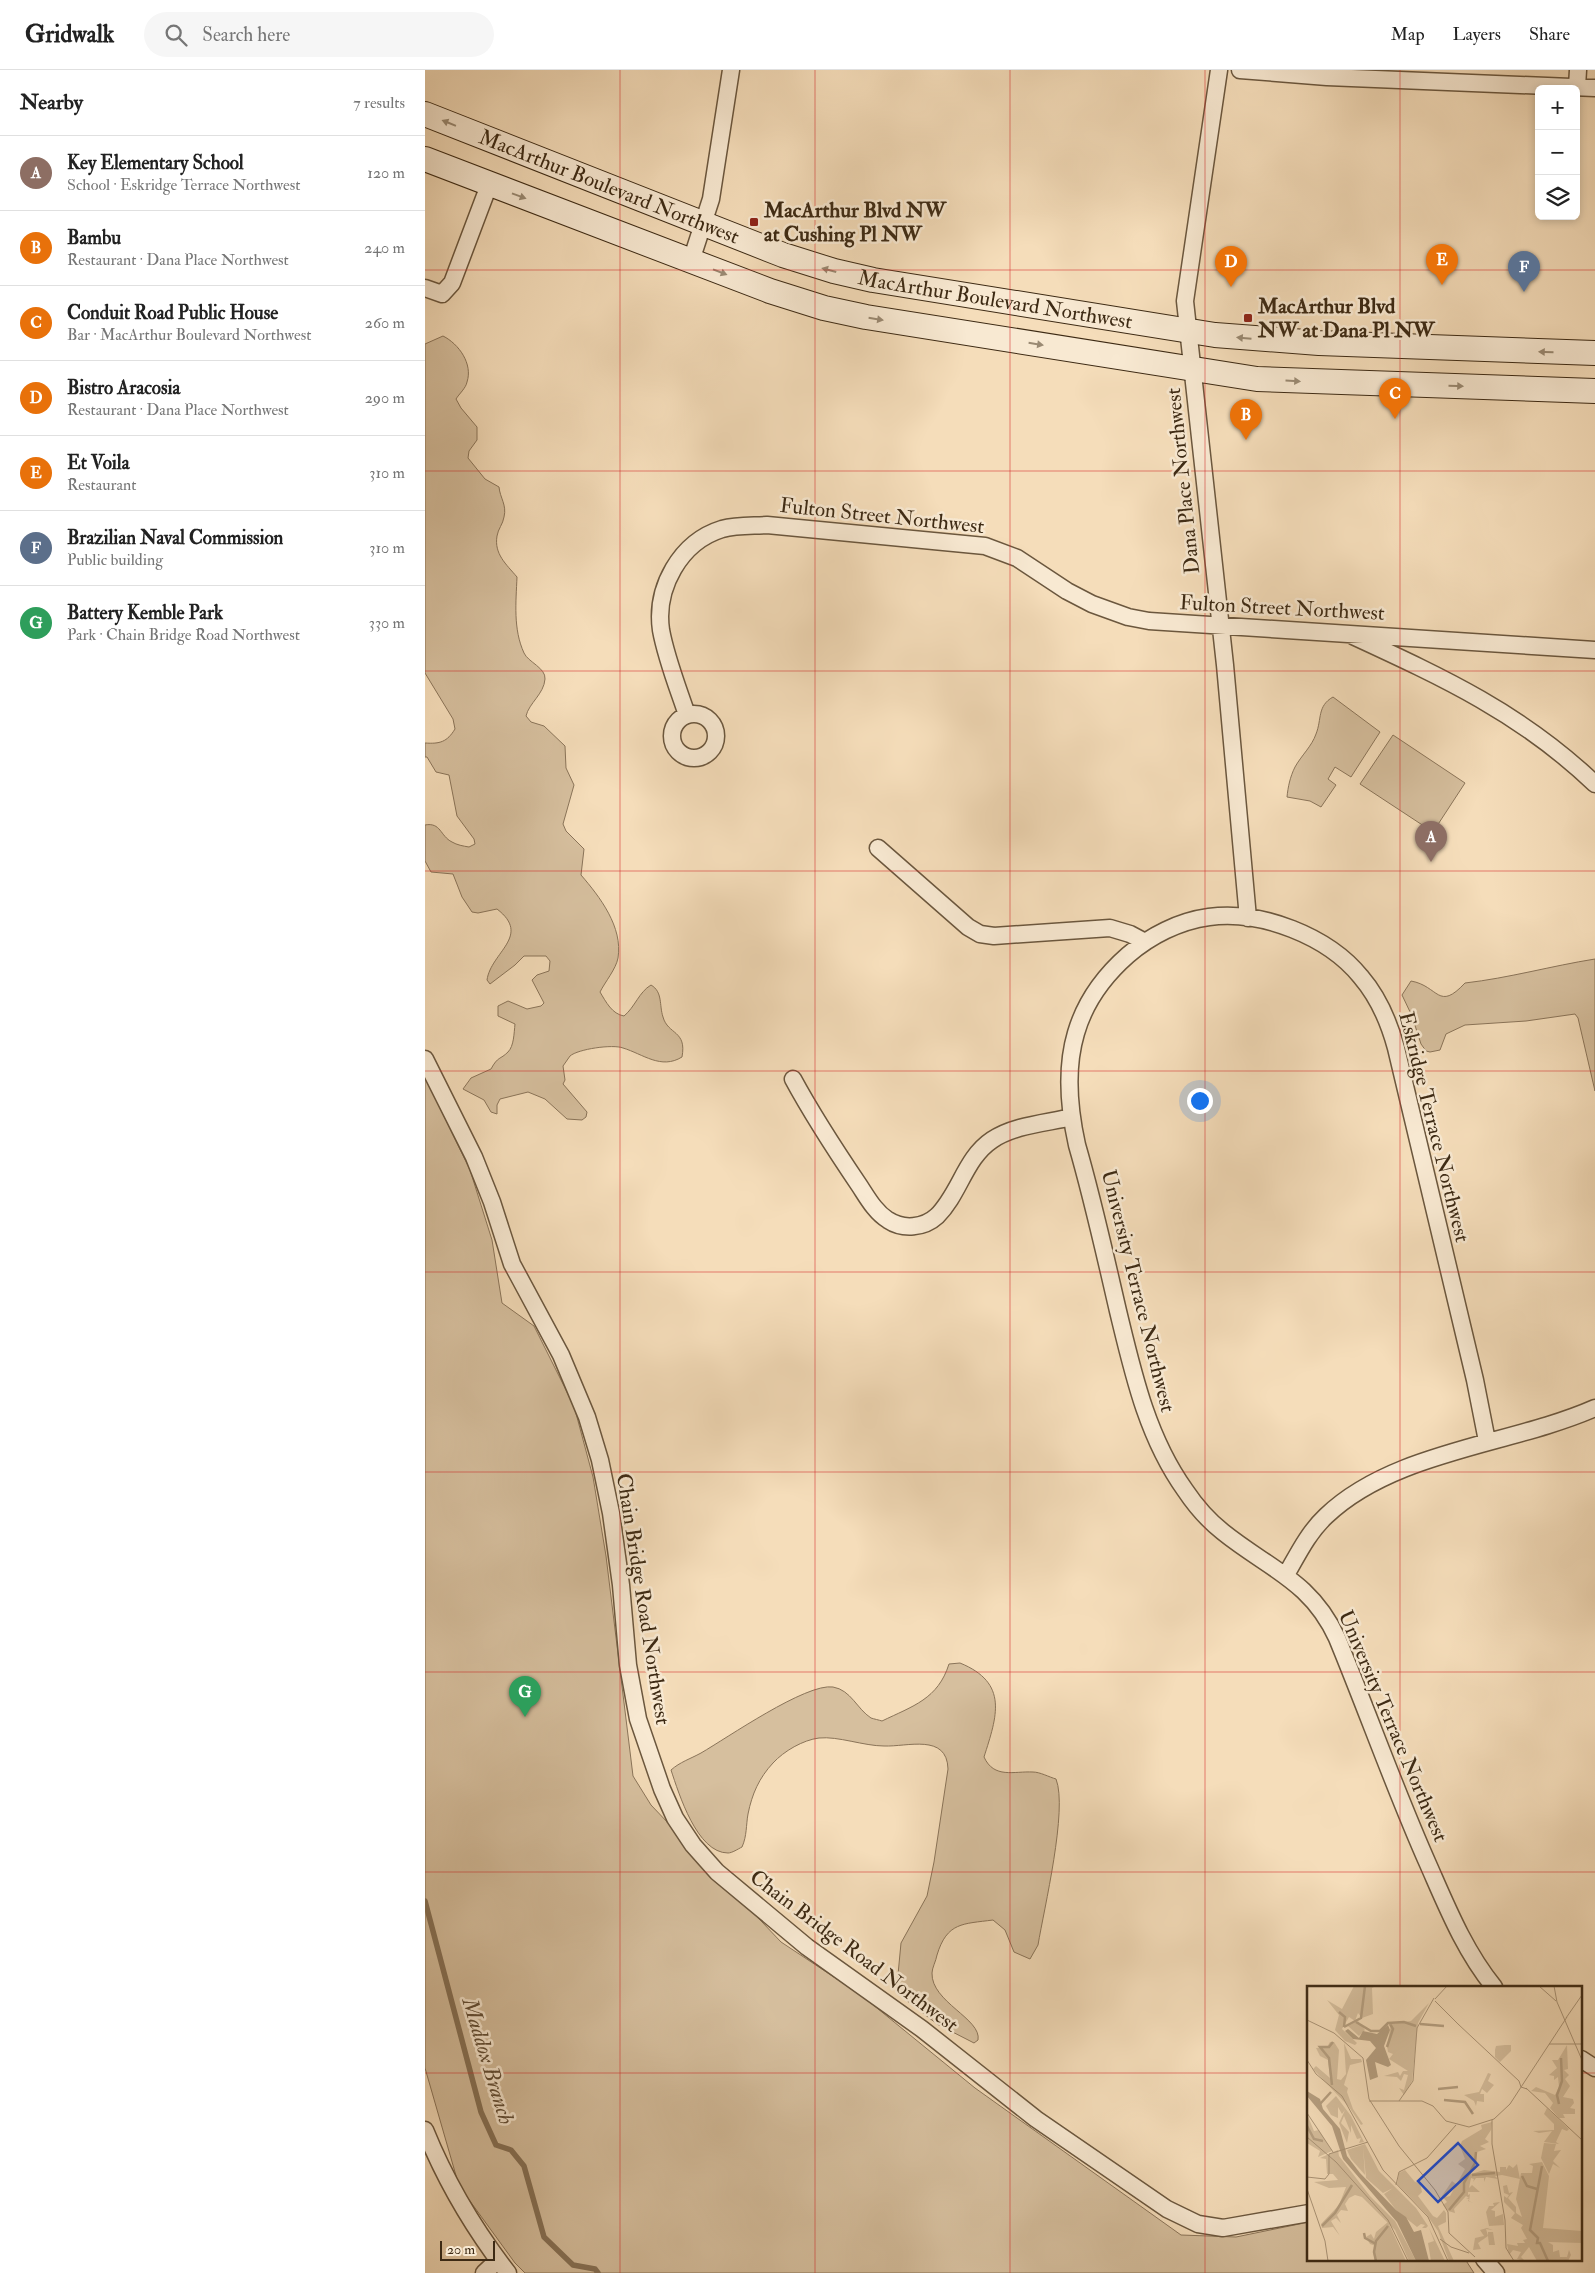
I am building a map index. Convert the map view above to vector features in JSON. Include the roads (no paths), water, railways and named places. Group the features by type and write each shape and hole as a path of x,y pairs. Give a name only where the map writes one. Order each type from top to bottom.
{"main road":[{"name":"MacArthur Boulevard Northwest","path":"425,114 703,225 808,264 873,280 1215,335 1310,343 1595,353"},
{"name":"MacArthur Boulevard Northwest","path":"425,159 489,185 797,300 866,317 1193,370 1268,380 1595,391"}],"street":[{"path":"691,261 711,199 731,70"},
{"name":"Dana Place Northwest","path":"1219,70 1185,301 1221,625 1248,918"},
{"path":"1240,70 1327,77 1535,85"},
{"path":"1577,85 1578,70"},
{"path":"1580,87 1595,88"},
{"path":"425,288 441,294 452,283 489,185"},
{"name":"Fulton Street Northwest","path":"687,715 661,630 662,596 669,576 684,554 709,534 733,526 767,525 977,545 1001,551 1017,558 1067,591 1108,610 1159,622 1345,632 1595,650"},
{"path":"1345,632 1443,678 1488,702 1538,735 1595,784"},
{"path":"878,848 949,911 980,934 994,936 1110,928 1130,934 1145,942"},
{"name":"Eskridge Terrace Northwest","path":"1145,942 1162,932 1210,916 1248,918 1289,928 1311,937 1332,949 1361,977 1377,998 1388,1022 1396,1048 1471,1362 1487,1441"},
{"name":"University Terrace Northwest","path":"1145,942 1121,961 1107,976 1088,1003 1079,1023 1070,1065 1072,1117 1131,1367 1148,1420 1158,1445 1182,1486 1213,1523 1286,1576 1311,1597 1331,1626 1412,1828 1457,1931 1467,1949 1493,1986"},
{"name":"Chain Bridge Road Northwest","path":"425,1059 474,1157 492,1202 512,1264 564,1362 587,1417 602,1468 611,1513 621,1585 627,1665 638,1719 662,1789 675,1818 693,1845 717,1872 802,1944 923,2029 1037,2119 1167,2209 1198,2224 1223,2228 1307,2213"},
{"path":"793,1079 833,1147 878,1212 893,1223 904,1226 923,1224 938,1214 955,1190 972,1159 995,1138 1014,1130 1072,1117"},
{"path":"1286,1576 1305,1541 1324,1517 1347,1499 1381,1479 1487,1441 1563,1421 1595,1408"},
{"path":"1583,2060 1595,2068"},
{"path":"425,2130 452,2189 508,2273"},
{"path":"484,2273 498,2260"},
{"path":"1485,2260 1496,2273"}],"waterway":[{"name":"Maddox Branch","path":"425,1901 481,2112 496,2145 511,2150 524,2166 544,2237 573,2265 595,2269 598,2273"}],"place":[{"name":"MacArthur Blvd NW at Cushing Pl NW","path":"754,222"},
{"name":"Et Voila","path":"1442,285"},
{"name":"Bistro Aracosia","path":"1231,287"},
{"name":"Brazilian Naval Commission","path":"1524,292"},
{"name":"MacArthur Blvd NW at Dana Pl NW","path":"1248,318"},
{"name":"Conduit Road Public House","path":"1395,419"},
{"name":"Bambu","path":"1246,440"},
{"name":"Key Elementary School","path":"1431,862"},
{"name":"Battery Kemble Park","path":"525,1717"}]}
